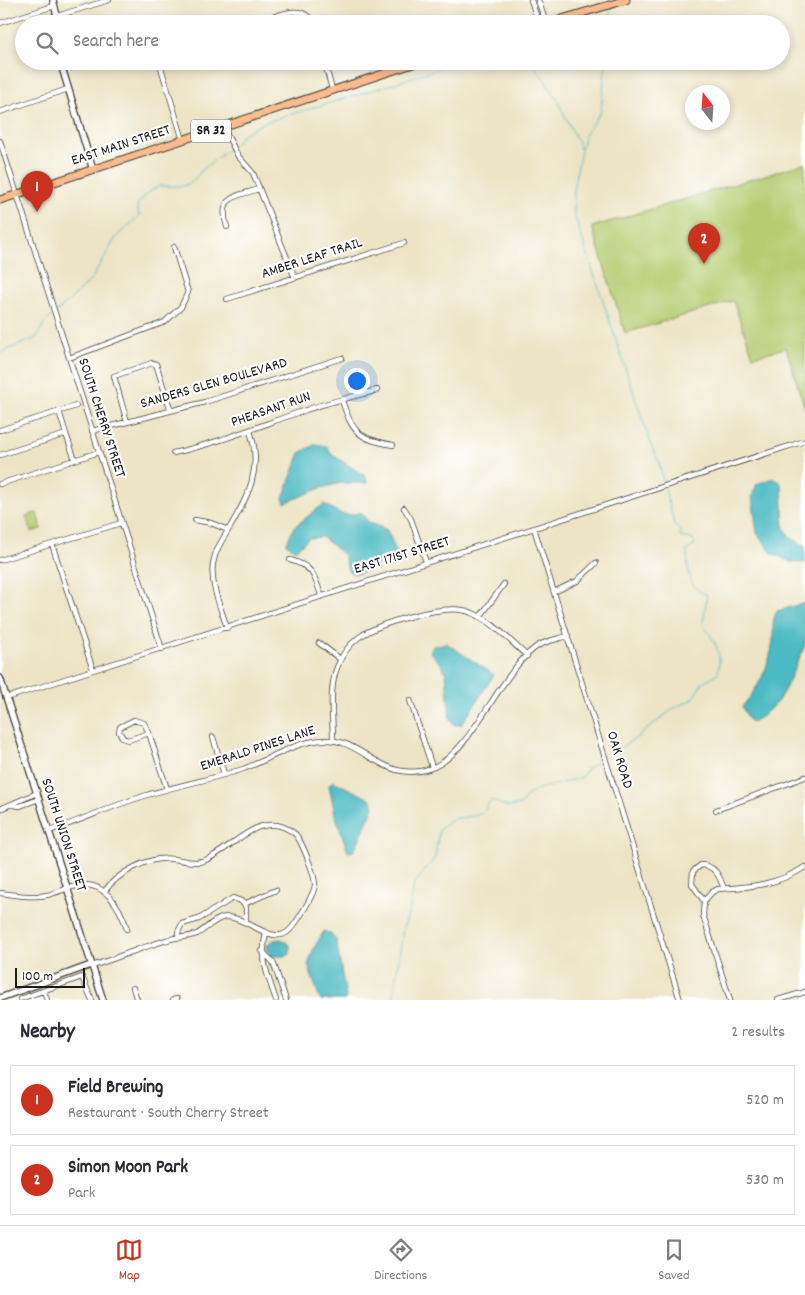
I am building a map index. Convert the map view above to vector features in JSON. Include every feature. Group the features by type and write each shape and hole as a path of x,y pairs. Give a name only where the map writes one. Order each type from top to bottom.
{"main road":[{"path":"575,15 626,0"},
{"name":"EAST MAIN STREET","path":"0,200 393,70"}],"street":[{"path":"60,15 109,0"},
{"path":"531,0 536,15"},
{"path":"538,0 542,15"},
{"path":"23,15 54,3"},
{"path":"282,15 298,10 308,15"},
{"path":"0,24 15,18"},
{"path":"63,70 93,170"},
{"path":"162,70 183,140"},
{"path":"327,70 332,89"},
{"path":"0,112 68,89"},
{"path":"223,126 233,146 253,173 295,278"},
{"name":"SOUTH CHERRY STREET","path":"0,141 162,649"},
{"path":"228,227 223,210 226,202 233,197 259,189"},
{"name":"AMBER LEAF TRAIL","path":"227,299 404,243"},
{"path":"69,358 141,332 175,315 188,292 174,247"},
{"name":"SANDERS GLEN BOULEVARD","path":"92,431 206,402 342,358"},
{"path":"127,422 114,376 152,362 156,364 171,411"},
{"name":"PHEASANT RUN","path":"173,453 200,447 250,431 307,409 377,390"},
{"path":"342,400 350,424 359,434 371,441 393,445"},
{"path":"0,430 76,406"},
{"path":"59,411 75,460"},
{"path":"226,628 212,570 217,549 247,500 254,479 255,456 250,431"},
{"path":"0,455 66,434"},
{"name":"EAST 171ST STREET","path":"6,698 162,649 321,595 805,441"},
{"path":"0,484 99,452"},
{"path":"404,508 411,519 426,562"},
{"path":"195,520 211,522 228,530"},
{"path":"0,560 121,523"},
{"name":"OAK ROAD","path":"534,528 680,1000"},
{"path":"52,544 93,670"},
{"path":"290,560 303,564 312,571 321,595"},
{"path":"554,592 577,582 596,563"},
{"path":"480,617 504,584"},
{"path":"333,740 333,684 340,659 352,643 366,633 430,611 458,609 480,617 527,656"},
{"name":"EMERALD PINES LANE","path":"49,831 133,799 224,774 308,743 323,740 333,740 391,769 408,771 432,767 455,752 503,684 527,656 540,645 568,636"},
{"path":"319,643 340,659"},
{"name":"SOUTH UNION STREET","path":"0,678 103,1000"},
{"path":"410,700 432,767"},
{"path":"149,733 128,740 121,736 119,729 124,723 138,720 144,723 149,733 167,789"},
{"path":"213,737 224,774"},
{"path":"716,810 805,777"},
{"path":"0,809 13,805 20,806 38,796"},
{"path":"0,998 168,940 196,934 226,917 246,922 266,932 280,935 294,926 314,886 313,875 297,836 288,829 275,825 264,826 243,834 205,860 191,863 173,859 160,860 125,872 116,878 104,892"},
{"path":"704,901 694,889 691,880 693,871 698,866 706,865 715,870 724,889"},
{"path":"730,1000 703,915 704,901 712,892 760,886 779,881 805,867"},
{"path":"0,893 36,896 88,885 104,892 117,904 127,929"},
{"path":"244,904 276,890"},
{"path":"179,938 178,932 182,924 199,919 225,902 238,899 244,904 247,911 246,922"},
{"path":"266,932 262,951 276,1000"},
{"path":"262,951 273,962 286,1000"},
{"path":"20,999 82,977 92,1000"},
{"path":"133,988 137,1000"},
{"path":"44,990 47,1000"},
{"path":"778,1000 805,992"}],"green space":[{"path":"805,163 805,409 786,348 753,356 733,301 625,333 592,227"},
{"path":"37,513 41,529 31,532 26,516"}],"water":[{"path":"316,444 327,446 331,454 365,476 368,483 340,483 321,488 285,503 283,498 300,453"},
{"path":"773,478 780,482 782,487 784,528 790,537 805,546 805,563 791,562 772,553 757,533 752,496 757,484"},
{"path":"324,504 338,512 349,515 361,512 367,521 387,530 397,553 385,558 367,571 354,574 348,571 344,555 322,537 309,538 295,550 286,544 294,527"},
{"path":"805,603 805,645 778,701 764,715 751,723 742,707 758,684 766,668 773,641 775,615 777,611"},
{"path":"446,643 494,675 462,724 455,725 450,719 446,674 442,665 430,652 433,646"},
{"path":"333,781 372,800 374,807 354,851 348,852 335,814 329,785"},
{"path":"324,931 331,934 336,940 346,996 345,1000 320,1000 308,965 314,948"},
{"path":"281,939 290,945 290,954 272,956 268,952 267,945 274,940"}],"waterway":[{"path":"610,9 610,15"},
{"path":"386,86 434,70"},
{"path":"538,70 556,97 581,151 574,184 574,214 651,445 659,462 664,485"},
{"path":"581,149 585,134 601,111 605,70"},
{"path":"234,145 243,134 265,122 383,87"},
{"path":"56,313 91,280 116,237 139,216 137,205 149,192 159,186 182,186 191,183 203,169 231,147"},
{"path":"0,353 36,338 45,322 53,315"},
{"path":"607,756 636,738 674,708 692,700 702,683 718,673 718,652 703,624 707,595 700,592 692,583 688,571 687,550 694,546 695,543 692,539 680,537 680,530 674,524 665,489"},
{"path":"393,1000 403,928 409,913 414,884 435,858 439,830 457,818 478,815 486,809 488,803 492,800 507,807 520,805 529,794 538,789 581,778 587,769 603,758"}],"place":[{"name":"Field Brewing","path":"37,212"},
{"name":"Simon Moon Park","path":"704,264"}]}
